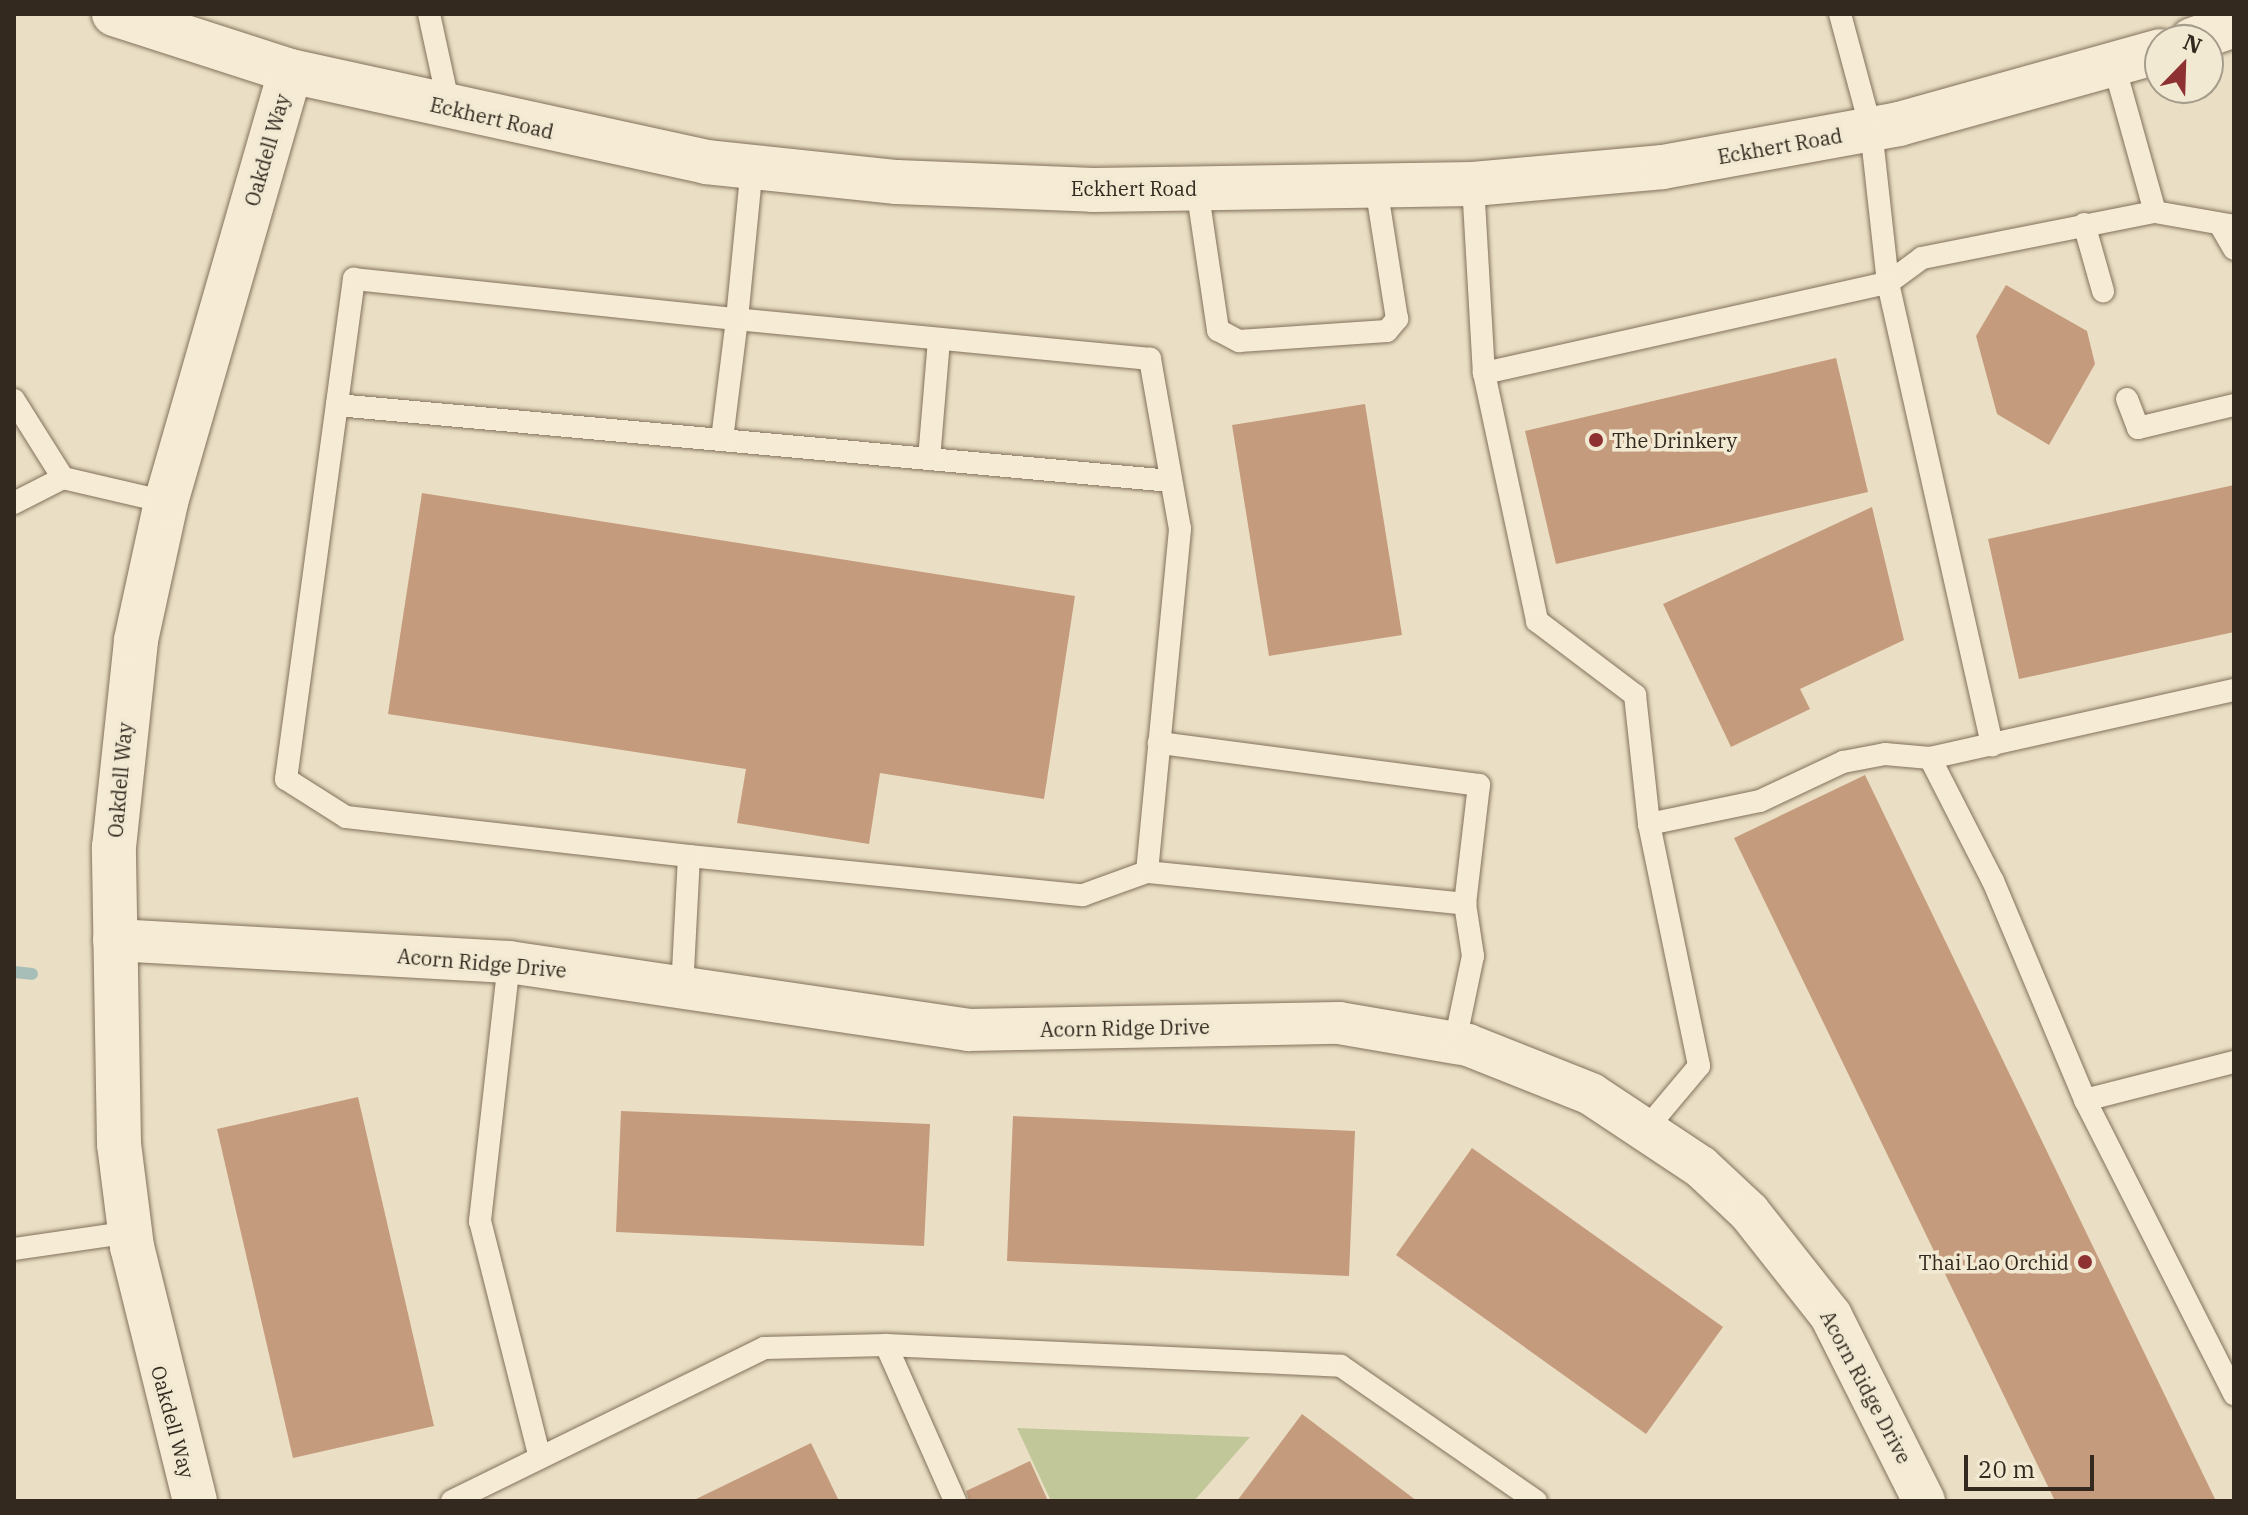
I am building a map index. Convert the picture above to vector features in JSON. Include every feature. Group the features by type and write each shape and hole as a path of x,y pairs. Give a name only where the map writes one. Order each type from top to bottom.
{"main road":[{"name":"Eckhert Road","path":"114,14 290,71 450,110 752,166 897,182 1197,188 1376,186 1473,184 1663,167 1871,129 2144,56"},
{"name":"Oakdell Way","path":"195,1501 130,1232 114,1068 114,940 121,745 166,502 290,71"}],"street":[{"name":"Acorn Ridge Drive","path":"114,940 509,962 968,1030 1339,1023 1455,1042 1531,1066 1647,1128 1701,1167 1792,1261 1863,1373 1924,1501"}],"lane":[{"path":"429,14 450,110"},
{"path":"1840,14 1871,129 1888,283 1992,745"},
{"path":"2114,65 2155,212"},
{"path":"722,440 752,166"},
{"path":"1473,184 1484,373 1537,621 1635,695 1649,824 1699,1066 1647,1128"},
{"path":"1197,188 1218,330 1239,341 1387,331 1397,319 1376,186"},
{"path":"1484,373 1888,283 1922,258 2155,212 2228,227 2234,249"},
{"path":"2084,224 2103,291"},
{"path":"1147,872 1180,529 1150,359 354,279 286,779 346,817 689,856 1083,895 1147,872 1465,904"},
{"path":"929,459 939,339"},
{"path":"2127,399 2138,428 2234,405"},
{"path":"14,400 63,478"},
{"path":"337,405 1171,481"},
{"path":"14,503 63,478 166,502"},
{"path":"1649,824 1760,801 1843,762 1885,754 1930,758 2234,690"},
{"path":"1159,743 1479,785 1465,904 1473,956 1455,1042"},
{"path":"1930,758 1993,881 2085,1100 2234,1394"},
{"path":"682,990 689,856"},
{"path":"509,962 480,1221 539,1455"},
{"path":"2085,1100 2234,1062"},
{"path":"14,1249 130,1232"},
{"path":"886,1345 955,1501"},
{"path":"452,1501 539,1455 764,1348 886,1345 1341,1366 1536,1501"}],"green space":[{"path":"1017,1428 1250,1437 1194,1501 1051,1501"}],"building":[{"path":"2006,285 2087,331 2095,364 2049,445 1997,414 1976,336"},
{"path":"1836,358 1868,492 1556,564 1525,431"},
{"path":"1365,404 1402,635 1269,656 1232,425"},
{"path":"2234,485 2234,632 2019,679 1988,539"},
{"path":"422,493 1075,596 1044,799 880,773 869,844 737,823 746,769 388,714"},
{"path":"1872,507 1904,640 1800,689 1810,709 1731,747 1663,604"},
{"path":"1865,775 2216,1501 2055,1501 1734,838"},
{"path":"358,1097 434,1426 293,1458 217,1129"},
{"path":"621,1111 930,1124 924,1246 616,1232"},
{"path":"1013,1116 1355,1131 1349,1276 1007,1261"},
{"path":"1472,1148 1723,1327 1646,1434 1396,1255"},
{"path":"1302,1414 1417,1501 1237,1501"},
{"path":"811,1443 839,1501 692,1501"},
{"path":"1030,1461 1048,1501 969,1501 966,1491"}],"waterway":[{"path":"14,972 32,974"}],"place":[{"name":"The Drinkery","path":"1596,440"},
{"name":"Thai Lao Orchid","path":"2085,1262"}]}
